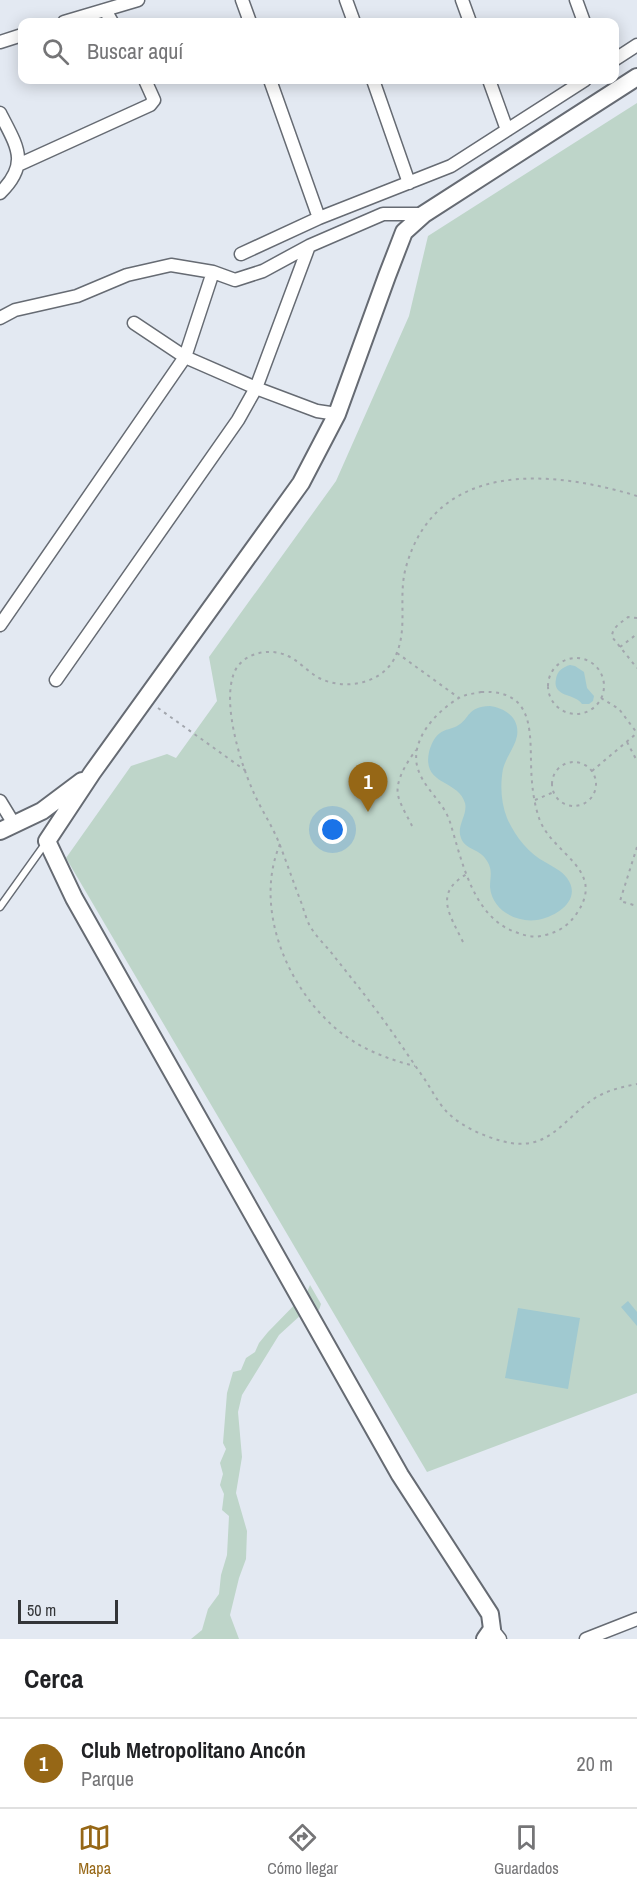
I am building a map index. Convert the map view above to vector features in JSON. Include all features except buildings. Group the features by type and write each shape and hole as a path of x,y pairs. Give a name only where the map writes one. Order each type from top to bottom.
{"street":[{"path":"78,18 138,0"},
{"path":"242,0 249,18"},
{"path":"346,0 353,18"},
{"path":"462,0 469,18"},
{"path":"576,0 583,18"},
{"path":"105,10 110,18"},
{"path":"0,42 18,36"},
{"path":"619,57 637,45"},
{"path":"492,1636 490,1614 400,1475 74,898 47,841 92,773 301,483 337,414 404,232 424,214 637,77"},
{"path":"18,165 150,105 154,100 147,84"},
{"path":"271,84 319,218"},
{"path":"374,84 409,183"},
{"path":"490,84 507,130"},
{"path":"242,254 319,218 451,166 579,84"},
{"path":"0,113 18,149 18,165 13,180 0,193"},
{"path":"0,318 15,310 77,296 128,275 171,265 213,272 236,280 263,271 309,246 383,214 424,214"},
{"path":"56,680 238,420 256,388 309,246"},
{"path":"0,625 185,357 213,272"},
{"path":"134,323 185,357 256,388 317,411 337,414"},
{"path":"0,801 7,828 42,811 92,773"},
{"path":"586,1639 637,1619"}],"lane":[{"path":"0,907 47,841"}],"path":[{"path":"637,496 589,484 541,478 495,481 471,489 439,510 424,528 412,549 404,571 403,626 400,649 390,665 376,677 360,683 339,685 319,678 291,657 277,652 260,652 246,657 235,669 230,687 231,710 252,790 280,843 309,925 375,1008 447,1112 484,1136 506,1143 527,1144 551,1136 579,1109 597,1097 613,1089 637,1084"},
{"path":"637,618 628,617 613,630 612,637 637,668"},
{"path":"620,647 637,634"},
{"path":"397,653 459,698"},
{"path":"573,658 582,658 591,662 603,677 604,687 601,698 597,705 582,714 565,712 552,700 548,683 550,674 563,661 573,658"},
{"path":"412,826 398,795 398,786 427,727 459,698 469,694 493,692 512,699 527,716 530,726 531,781 534,801 546,833 585,876 585,893 581,906 567,926 542,936 526,936 512,931 502,926 487,912 467,874 453,838 450,821 419,772 416,756 418,747"},
{"path":"592,771 637,733 619,709 601,698"},
{"path":"146,699 246,771"},
{"path":"627,741 637,761"},
{"path":"575,762 582,764 592,771 596,779 596,786 590,799 577,806 563,803 554,792 554,778 562,766 575,762"},
{"path":"534,801 554,792"},
{"path":"280,843 273,861 271,902 280,946 296,980 318,1011 335,1028 365,1048 393,1060 415,1066"},
{"path":"637,847 621,901 637,906"},
{"path":"464,942 448,912 446,902 454,883 467,874"}],"green space":[{"path":"637,103 637,1393 427,1472 66,858 131,766 167,754 176,758 217,701 209,657 336,481 409,316 428,236"},
{"path":"310,1285 321,1304 319,1310 303,1313 279,1335 242,1395 238,1412 242,1457 236,1493 247,1531 246,1559 230,1615 239,1639 191,1639 202,1630 208,1609 219,1594 221,1575 227,1555 229,1516 222,1510 224,1494 220,1485 223,1474 220,1463 226,1449 223,1443 227,1393 233,1372 241,1370 246,1358 255,1352 268,1332 307,1292"}],"water":[{"path":"570,665 584,672 587,688 594,696 593,701 589,704 582,704 557,689 558,674"},
{"path":"490,706 510,715 514,719 517,730 516,740 504,765 502,775 502,800 507,818 528,849 562,873 571,886 570,900 565,906 552,915 537,920 513,917 495,902 490,887 489,864 481,854 466,845 461,838 460,829 465,803 461,795 435,777 428,763 429,752 438,735 457,726 477,708"},
{"path":"628,1301 637,1312 637,1326 621,1307"},
{"path":"518,1308 580,1318 568,1389 505,1378"}],"place":[{"name":"Club Metropolitano Ancón","path":"368,812"}]}
